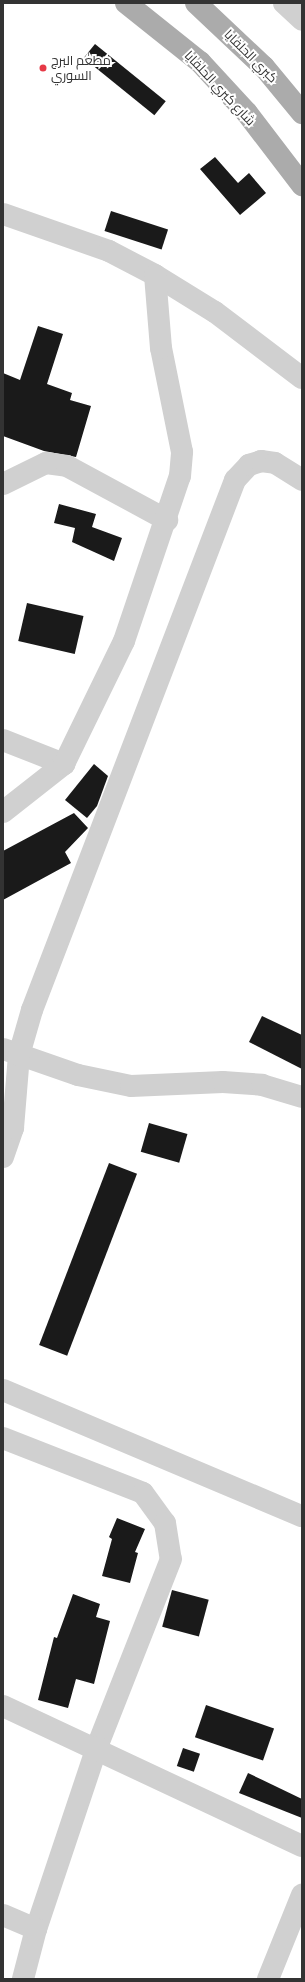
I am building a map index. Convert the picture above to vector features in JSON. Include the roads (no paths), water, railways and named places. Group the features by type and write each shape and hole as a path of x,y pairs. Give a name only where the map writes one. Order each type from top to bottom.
{"main road":[{"name":"شارع كبري الحلفايا","path":"126,3 200,62 247,114 302,186"},
{"name":"كبري الحلفايا","path":"196,3 264,67 302,113"}],"street":[{"path":"284,3 302,20"},
{"path":"3,214 109,252 156,275 215,312 302,378"},
{"path":"3,812 64,764 124,641 167,520 180,476 182,452 161,348 156,275"},
{"path":"3,1157 14,1128 11,1052 32,1010 235,480 249,465 261,462 275,463 302,480"},
{"path":"3,484 46,463 67,466 167,520"},
{"path":"3,740 64,764"},
{"path":"11,1052 78,1075 131,1086 223,1082 262,1085 302,1098"},
{"path":"3,1390 302,1516"},
{"path":"3,1438 142,1493 165,1523 171,1560 97,1747 36,1929 23,1979"},
{"path":"3,1706 97,1747 302,1846"},
{"path":"268,1979 302,1895"},
{"path":"3,1915 36,1929"}],"place":[{"name":"مطعم البرج السوري","path":"43,68"}]}
